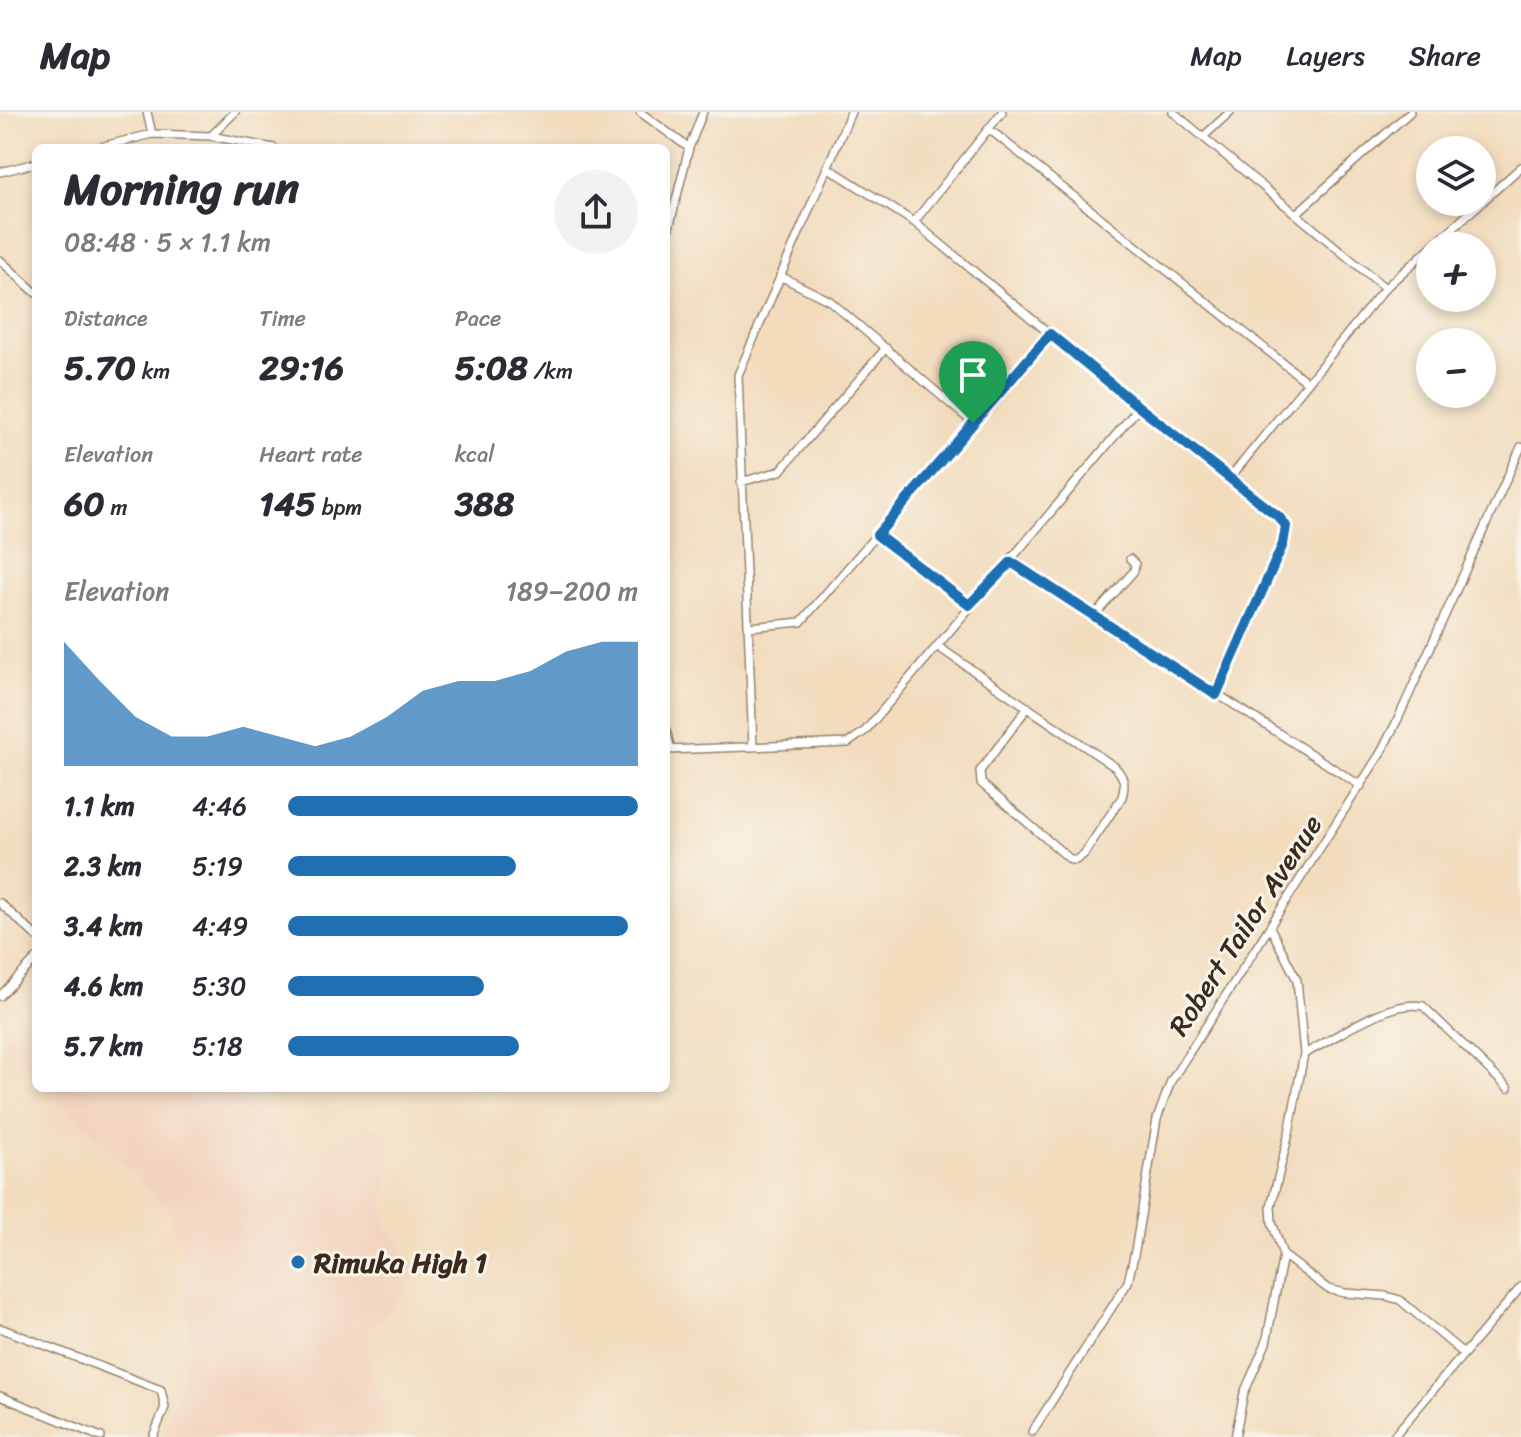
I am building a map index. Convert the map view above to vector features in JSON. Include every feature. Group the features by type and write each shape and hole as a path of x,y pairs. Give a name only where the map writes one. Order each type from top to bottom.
{"street":[{"path":"147,112 152,134"},
{"path":"211,136 235,112"},
{"path":"640,112 689,148"},
{"path":"670,216 689,148 703,112"},
{"path":"753,747 738,375 851,112"},
{"path":"914,222 1002,112"},
{"path":"1173,112 1385,288"},
{"path":"1204,136 1230,112"},
{"path":"1297,213 1410,112"},
{"path":"989,129 1307,382"},
{"path":"112,144 152,134 211,136 253,144"},
{"path":"0,172 32,164"},
{"path":"827,167 914,222 1139,407 1279,517 1286,526 1286,536 1216,695"},
{"path":"1496,189 1521,167"},
{"path":"1448,232 1466,216"},
{"path":"0,260 32,289"},
{"path":"1229,479 1385,288 1416,260"},
{"path":"780,276 823,297 973,423"},
{"path":"750,627 801,622 1050,334"},
{"path":"741,482 780,471 886,348"},
{"path":"670,750 848,743 865,731 1139,407"},
{"name":"Robert Tailor Avenue","path":"1032,1432 1128,1282 1162,1099 1198,1035 1361,786 1398,719 1521,447"},
{"path":"877,535 969,605"},
{"path":"1094,616 1134,571 1135,564 1130,559"},
{"path":"1011,562 1361,786"},
{"path":"937,646 1028,707 1115,767 1123,776 1122,797 1084,854 1076,860 1071,860 981,783 980,771 1028,707"},
{"path":"0,903 32,932"},
{"path":"1235,1437 1244,1393 1266,1343 1283,1255 1272,1222 1271,1206 1304,1054 1297,980 1270,927"},
{"path":"0,996 32,963"},
{"path":"1304,1054 1393,1008 1411,1004 1423,1006 1508,1088"},
{"path":"1283,1255 1328,1289 1400,1300 1463,1353"},
{"path":"1393,1437 1521,1287"},
{"path":"0,1328 161,1390 165,1407 153,1437"},
{"path":"0,1396 101,1437"}],"shaded area":[{"path":"32,1013 32,1073 0,1041"},
{"name":"Rimuka High 1","path":"51,1092 238,1092 301,1156 350,1134 378,1126 393,1138 384,1223 421,1271 369,1332 366,1351 384,1410 380,1437 162,1437 177,1398 188,1354 188,1304 180,1249 169,1209"}],"place":[{"name":"Rimuka High 1","path":"298,1262"}],"route":[{"path":"1050,334 1279,517 1286,526 1286,536 1216,695 1011,562 969,605 877,535 973,423 1050,334"}]}
